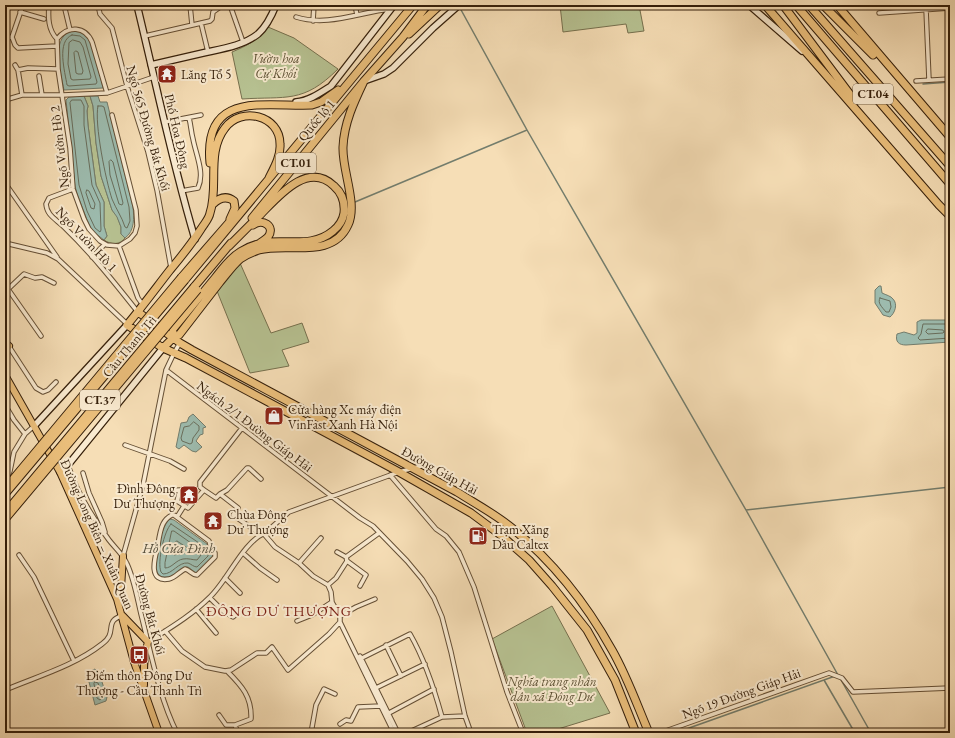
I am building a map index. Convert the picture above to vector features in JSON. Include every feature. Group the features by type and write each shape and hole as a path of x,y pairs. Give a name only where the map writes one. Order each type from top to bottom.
{"highway":[{"name":"Quốc lộ 1","path":"183,279 249,203 412,5"},
{"name":"Quốc lộ 1","path":"196,289 207,271 427,5"},
{"path":"765,5 950,216"},
{"path":"783,5 883,139"},
{"name":"CT.04","path":"796,5 950,184"},
{"name":"CT.04","path":"809,5 950,166"},
{"path":"823,5 908,89"},
{"path":"837,5 950,137"},
{"path":"392,49 446,8"},
{"path":"213,185 210,147 215,128 220,119 237,108 249,105 312,105 321,102 350,80"},
{"path":"163,348 173,338 179,335 232,268 243,258 261,250 314,248 331,243 342,234 348,225 351,213 343,146 350,113 364,81"},
{"path":"127,325 173,264 195,239 210,215 213,204 213,185 217,144 225,127 240,116 258,116 267,120 274,126 278,134 280,143 279,153 269,178"},
{"path":"229,246 284,190 306,178 318,178 328,181 337,188 342,195 344,207 343,217 336,229 329,235 308,242 260,243"},
{"path":"213,204 222,198 228,198 234,201 235,208 230,218"},
{"path":"173,338 173,329 228,263 239,252 260,243 268,237 270,232 268,225 262,222 255,223 229,246"},
{"name":"Cầu Thanh Trì","path":"5,494 183,279"},
{"name":"Cầu Thanh Trì","path":"5,513 196,289"},
{"name":"Đường Giáp Hải","path":"138,312 180,344 417,467 499,518 513,529 548,563 577,597 612,650 649,733"},
{"name":"Đường Giáp Hải","path":"127,325 163,348 399,472 471,512 502,536 534,566 587,630 615,680 636,733"}],"main road":[{"name":"Phố Hoa Động","path":"137,5 181,191 195,239"},
{"path":"151,65 208,52 243,42 254,37 263,29 276,5"},
{"path":"364,81 384,74 393,68 446,8 459,5"},
{"path":"749,5 819,66"},
{"path":"841,5 853,24"},
{"path":"279,104 301,102 317,96 331,86 392,7"},
{"path":"5,488 183,279 230,218 249,203"},
{"path":"5,520 196,289"},
{"path":"34,425 127,325"},
{"path":"60,472 68,466 163,348"},
{"name":"Đường Long Biên – Xuân Quan","path":"5,374 60,472 116,599 122,615 130,648 159,733"},
{"path":"116,599 121,588 123,556"},
{"path":"122,615 148,642 144,662 145,693"}],"street":[{"path":"23,5 12,38 15,45 18,48 57,46"},
{"path":"48,5 50,28 53,35 57,39 64,32 70,30 79,29 89,34 107,93"},
{"path":"64,5 70,30"},
{"name":"Ngõ 565 Đường Bát Khối","path":"98,5 100,14 112,28 126,86 148,152 173,264"},
{"path":"190,5 192,25"},
{"path":"145,36 211,20 214,12 223,5"},
{"path":"230,5 243,42"},
{"path":"313,21 314,5"},
{"path":"355,5 357,15"},
{"path":"296,17 313,21 326,21 392,7"},
{"path":"879,13 950,8"},
{"path":"926,9 929,80"},
{"path":"20,12 44,19"},
{"path":"201,23 208,52"},
{"path":"5,38 12,38"},
{"name":"Ngõ Vườn Hồ 2","path":"57,39 58,69 63,95 73,189 89,229 105,244"},
{"path":"15,65 18,70 22,95"},
{"path":"18,70 28,68 58,69"},
{"path":"40,76 42,95"},
{"path":"5,100 22,95 107,93 154,77"},
{"path":"916,81 950,79"},
{"path":"92,257 105,244 119,246 127,242 133,236 136,229 137,220 135,204 112,115"},
{"path":"165,122 201,115"},
{"path":"181,191 198,188 201,182 200,166 192,139 190,118"},
{"path":"5,183 58,259 127,325"},
{"name":"Ngõ Vườn Hồ 1","path":"73,189 49,198 46,202 46,206 50,216 64,226 138,312"},
{"path":"5,242 47,253 58,259"},
{"path":"119,246 138,298 143,305"},
{"path":"41,336 6,291 24,274 35,278 42,277 54,284"},
{"path":"130,302 138,298"},
{"path":"6,343 36,388 43,392 48,390 56,382"},
{"path":"123,556 142,485 166,370 180,344"},
{"name":"Ngách 2/1 Đường Giáp Hải","path":"166,370 286,463 373,526 422,579 434,598 442,617 465,716 471,733"},
{"path":"5,405 25,434"},
{"path":"5,482 10,471 14,452 25,434 34,425"},
{"path":"242,428 200,482 200,486 216,498 227,490 247,468 249,468 261,479"},
{"path":"125,445 170,461 184,469"},
{"name":"Đường Bát Khối","path":"68,466 83,502 106,536 128,564 136,590 148,642 172,721 178,733"},
{"path":"148,642 185,619 210,598 244,553 262,534 289,512 390,475 417,467"},
{"path":"83,473 89,493 102,522 106,536"},
{"path":"390,475 436,529 459,552 474,587 507,692 523,733"},
{"path":"142,485 162,491 180,490 177,501 188,508 204,490"},
{"path":"220,494 238,508 233,515 262,534 275,547 313,576 328,585 331,592 332,602 340,616 340,622 394,733"},
{"path":"176,517 184,506"},
{"path":"172,515 176,517 209,541 211,548 216,555 197,575 185,569 173,578 161,578 156,575 154,566 161,528 169,516 172,515"},
{"path":"328,585 336,578 346,559 379,533"},
{"path":"299,564 321,538"},
{"path":"337,552 366,575 360,586"},
{"path":"244,553 260,568 277,580"},
{"path":"19,555 34,577 74,661"},
{"path":"225,578 240,593"},
{"path":"210,598 223,611 232,617 242,609"},
{"path":"340,616 356,606 375,599"},
{"path":"296,621 312,615 332,602"},
{"path":"196,609 216,632"},
{"path":"5,690 74,661 102,645 109,638 113,622 122,615"},
{"path":"165,631 182,651 205,667 228,671 257,653 266,653 272,647 288,670 329,634 340,622"},
{"path":"362,658 410,634 425,664 442,717"},
{"path":"386,645 401,676"},
{"path":"355,651 362,658 398,733"},
{"path":"376,688 425,664"},
{"path":"219,715 224,724 235,725 251,719 252,707 247,696 228,671"},
{"name":"Ngõ 19 Đường Giáp Hải","path":"660,733 828,673 842,678 853,692 950,688"},
{"path":"311,733 316,705 324,689 335,694"},
{"path":"388,713 434,689"},
{"path":"340,724 346,720 351,722 358,706 381,706"},
{"path":"407,733 442,717 465,716"},
{"path":"235,725 238,733"}],"green space":[{"path":"560,5 639,5 644,31 628,33 626,24 563,32"},
{"name":"Vườn hoa Cự Khối","path":"268,27 294,38 338,69 326,80 304,93 293,96 242,99 232,52 256,39"},
{"path":"84,96 90,96 93,106 96,143 101,176 112,210 117,216 121,227 121,234 125,238 118,243 107,242 104,240 107,236 104,226 104,202 96,185 88,125 88,106"},
{"path":"240,263 271,333 302,323 309,342 282,350 289,366 250,373 217,291"},
{"name":"Nghĩa trang nhân dân xã Đông Dư","path":"552,606 610,713 545,733 527,733 492,639"}],"water":[{"path":"71,31 82,32 88,37 94,50 103,88 64,90 58,58 59,49 61,41 65,35"},
{"path":"84,96 88,106 88,125 96,185 104,202 104,226 107,236 104,240 91,230 75,186 66,100 69,97"},
{"path":"90,96 98,96 100,102 107,102 133,207 134,219 131,232 125,238 121,234 121,227 112,210 101,176 96,143 93,106"},
{"path":"881,286 882,293 891,297 895,301 896,306 890,317 883,315 875,303 875,290"},
{"path":"921,320 950,320 950,342 906,345 898,342 897,334 904,332 914,335 917,333 917,322"},
{"path":"193,414 206,427 203,428 203,434 200,435 196,441 202,447 196,452 184,445 179,449 176,447 181,423 187,422 189,417"},
{"name":"Hồ Cửa Đình","path":"170,519 174,520 207,544 208,548 213,554 212,558 196,573 188,567 170,577 162,577 157,572 155,562 158,549 164,527"},
{"path":"95,669 99,673 107,697 106,701 95,705 88,672"}],"waterway":[{"path":"460,8 527,130 746,510"},
{"path":"923,84 950,82"},
{"path":"355,202 527,130"},
{"path":"675,733 838,675 746,510 950,487"},
{"path":"840,678 871,733"},
{"path":"824,680 855,733"}],"tunnel":[{"path":"443,5 447,8"}],"place":[{"name":"Lăng Tổ 5","path":"167,74"},
{"name":"Cửa hàng Xe máy điện VinFast Xanh Hà Nội","path":"274,416"},
{"name":"Đình Đông Dư Thượng","path":"189,495"},
{"name":"Chùa Đông Dư Thượng","path":"213,521"},
{"name":"Trạm Xăng Dầu Caltex","path":"478,536"},
{"name":"Điếm thôn Đông Dư Thượng - Cầu Thanh Trì","path":"139,655"}],"district":[{"name":"ĐÔNG DƯ THƯỢNG","path":"279,611"}]}
